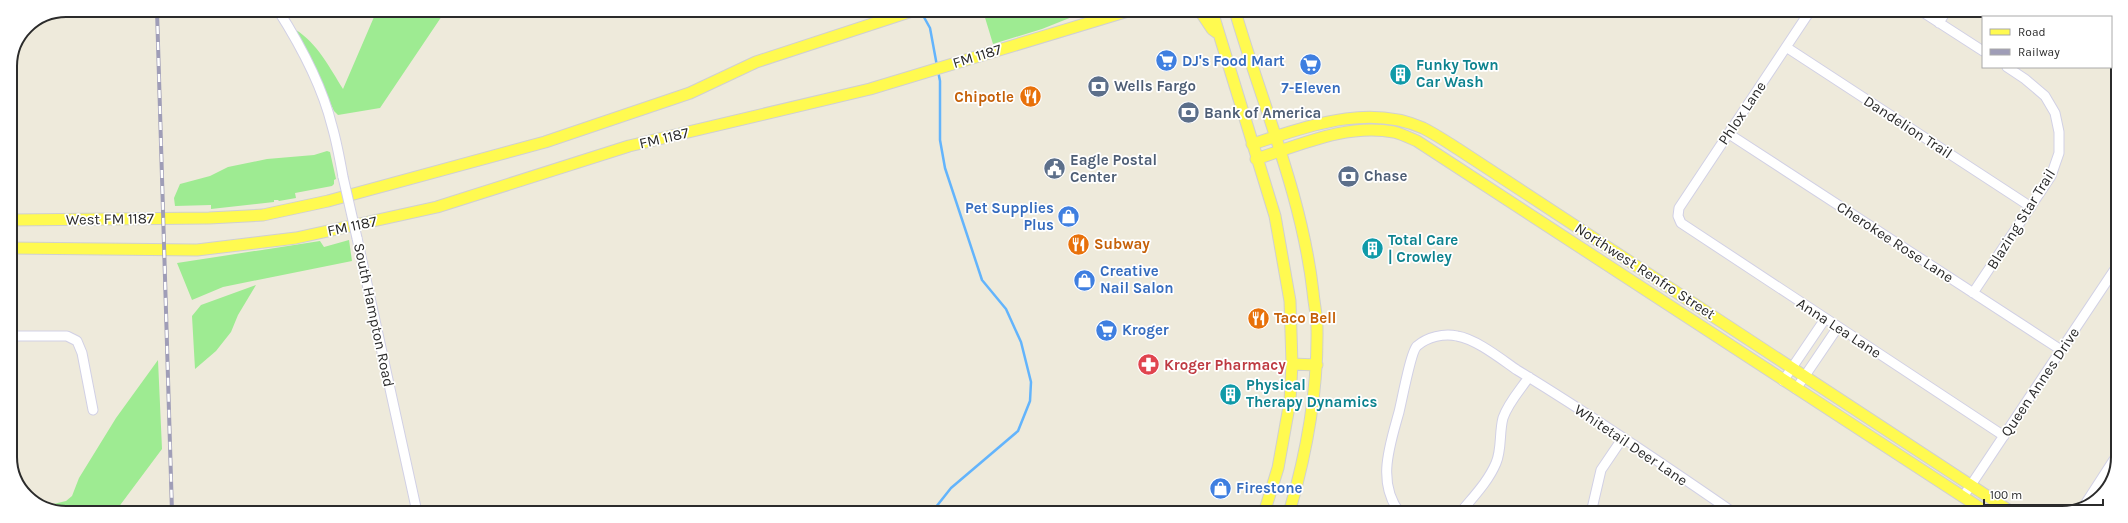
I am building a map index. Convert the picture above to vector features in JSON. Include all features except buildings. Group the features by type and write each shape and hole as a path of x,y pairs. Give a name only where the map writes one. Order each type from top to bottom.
{"main road":[{"name":"FM 1187","path":"210,218 263,215 328,201 545,142 690,93 756,62 893,17"},
{"path":"1084,23 1090,17"},
{"name":"FM 1187","path":"197,250 296,238 437,207 629,146 870,89 1106,17"},
{"path":"1204,17 1212,29 1219,35"},
{"path":"1214,17 1256,159 1275,216 1290,301 1292,364 1290,401 1278,468 1266,506"},
{"path":"1238,17 1300,218 1310,268 1317,327 1317,365 1313,408 1302,466 1291,506"},
{"name":"Northwest Renfro Street","path":"1252,144 1347,118 1372,116 1396,119 1424,128 1458,148 2002,506"},
{"path":"1395,132 1396,119"},
{"name":"Northwest Renfro Street","path":"1256,159 1329,136 1354,131 1378,130 1395,132 1417,141 1451,161 1976,506"},
{"name":"West FM 1187","path":"17,220 210,218"},
{"name":"West FM 1187","path":"17,248 197,250"},
{"path":"1292,364 1317,365"}],"street":[{"name":"South Hampton Road","path":"282,17 295,37 320,90 332,125 416,506"},
{"name":"Phlox Lane","path":"1678,216 1680,208 1806,17"},
{"path":"1930,17 1982,50"},
{"path":"1939,23 1942,17"},
{"name":"Dandelion Trail","path":"1786,47 2031,207"},
{"name":"Blazing Star Trail","path":"1973,293 2051,176 2059,153 2059,132 2055,113 2045,96 2025,78 2009,68"},
{"name":"Cherokee Rose Lane","path":"1729,134 2061,350"},
{"name":"Anna Lea Lane","path":"1678,216 1686,228 2004,436"},
{"name":"Queen Annes Drive","path":"1963,498 2111,275"},
{"path":"1784,381 1825,319"},
{"path":"1796,389 1838,327"},
{"name":"Whitetail Deer Lane","path":"1396,506 1390,495 1386,465 1408,378 1411,356 1416,346 1432,338 1446,335 1458,336 1469,340 1529,377 1622,439 1716,506"},
{"path":"17,336 67,336 77,342 82,353 93,410"},
{"path":"1466,506 1482,486 1495,465 1498,456 1503,418 1509,405 1529,377"},
{"path":"1593,506 1601,470 1622,439"},
{"path":"2089,498 2110,466"}],"green space":[{"path":"374,17 441,17 380,108 338,115 334,111 296,30 304,35 317,49 343,89"},
{"path":"985,17 1072,17 1042,29 993,44"},
{"path":"327,151 330,152 336,179 334,180 334,184 332,186 295,193 296,198 279,201 274,200 274,202 211,209 211,205 175,206 174,198 180,184 210,176 228,167 267,159 314,155"},
{"path":"349,240 352,261 223,287 192,300 177,263 320,241 324,247"},
{"path":"256,285 238,315 231,332 216,351 195,369 192,316 201,305"},
{"path":"158,360 162,449 119,506 66,506 53,504 66,501 72,496 79,478 116,418"}],"waterway":[{"path":"924,17 930,28 937,66"},
{"path":"937,506 951,488 1018,431 1030,401 1031,382 1021,342 1006,309 982,280 945,168 940,140 940,81 938,71"}],"railway":[{"path":"157,17 172,506"}],"place":[{"name":"DJ's Food Mart","path":"1166,61"},
{"name":"7-Eleven","path":"1311,65"},
{"name":"Funky Town Car Wash","path":"1400,74"},
{"name":"Wells Fargo","path":"1099,86"},
{"name":"Chipotle","path":"1030,97"},
{"name":"Bank of America","path":"1189,113"},
{"name":"Eagle Postal Center","path":"1054,169"},
{"name":"Chase","path":"1349,176"},
{"name":"Pet Supplies Plus","path":"1069,217"},
{"name":"Subway","path":"1079,244"},
{"name":"Total Care | Crowley","path":"1372,249"},
{"name":"Creative Nail Salon","path":"1084,280"},
{"name":"Taco Bell","path":"1259,318"},
{"name":"Kroger","path":"1107,330"},
{"name":"Kroger Pharmacy","path":"1149,365"},
{"name":"Physical Therapy Dynamics","path":"1231,394"},
{"name":"Firestone","path":"1221,488"}]}
